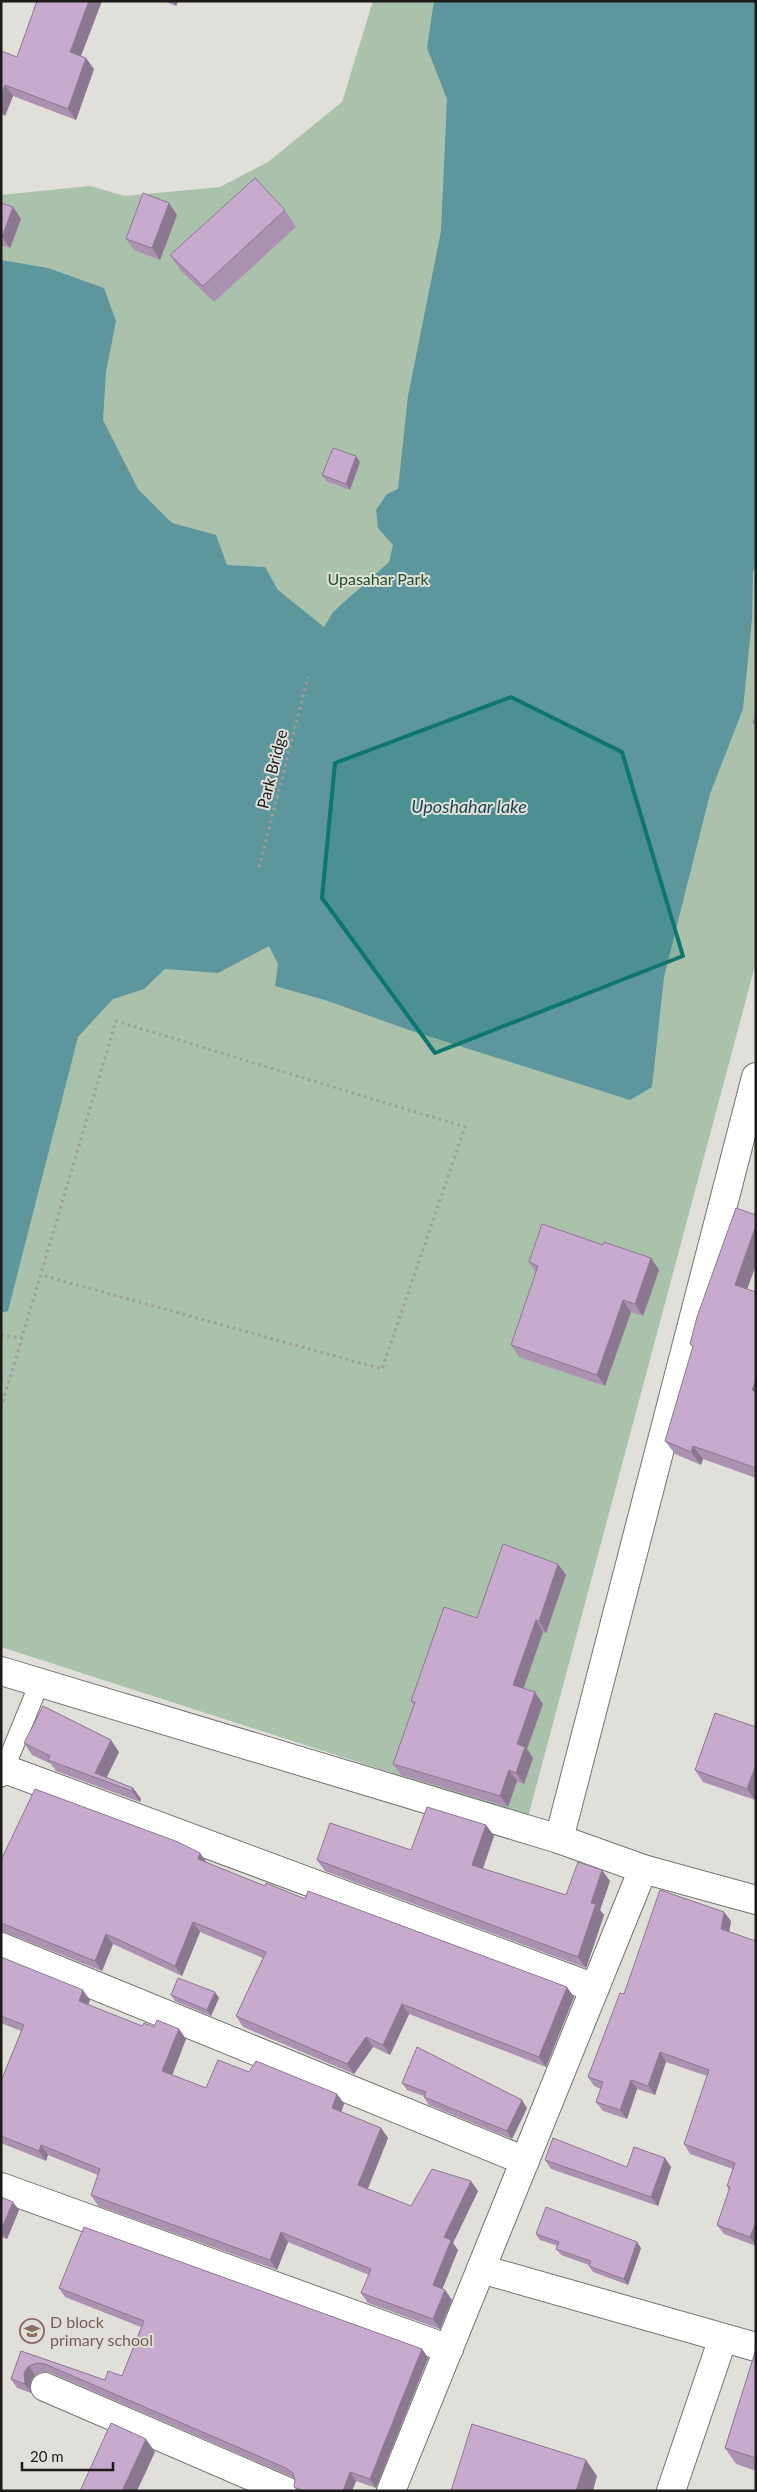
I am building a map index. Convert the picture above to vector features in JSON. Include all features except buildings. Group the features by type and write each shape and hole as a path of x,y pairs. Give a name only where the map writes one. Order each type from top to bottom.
{"street":[{"path":"559,1839 756,1077"},
{"path":"1,1671 559,1839 643,1869 756,1900"},
{"path":"3,1773 595,1988"},
{"path":"391,2491 643,1869"},
{"path":"1,1947 525,2161"},
{"path":"1,2187 449,2349"},
{"path":"481,2270 756,2347"},
{"path":"671,2491 723,2338"},
{"path":"45,2387 286,2491"}],"lane":[{"path":"3,1773 39,1684"}],"path":[{"name":"Park Bridge","path":"259,867 308,677"},
{"path":"1,1408 116,1021 465,1127 382,1369 41,1276"},
{"path":"1,1335 22,1338"}],"highlighted area":[{"path":"511,697 622,752 683,956 435,1053 322,898 335,763"}],"green space":[{"name":"Upasahar Park","path":"373,1 756,1 756,962 528,1817 1,1647 1,195 90,186 125,196 220,187 268,162 342,102"}],"water":[{"name":"Uposhahar lake","path":"434,1 756,1 756,563 753,572 752,619 743,709 710,794 664,977 652,1087 630,1100 409,1030 325,1000 275,986 278,964 269,946 218,973 165,969 144,989 113,999 78,1037 8,1311 1,1313 1,260 48,268 104,288 116,321 106,372 103,420 138,489 172,523 216,535 227,565 265,567 278,590 324,627 333,612 389,562 393,545 378,528 376,510 387,494 398,489 408,396 441,231 447,99 427,48"}],"place":[{"name":"D block primary school","path":"32,2331"}]}
